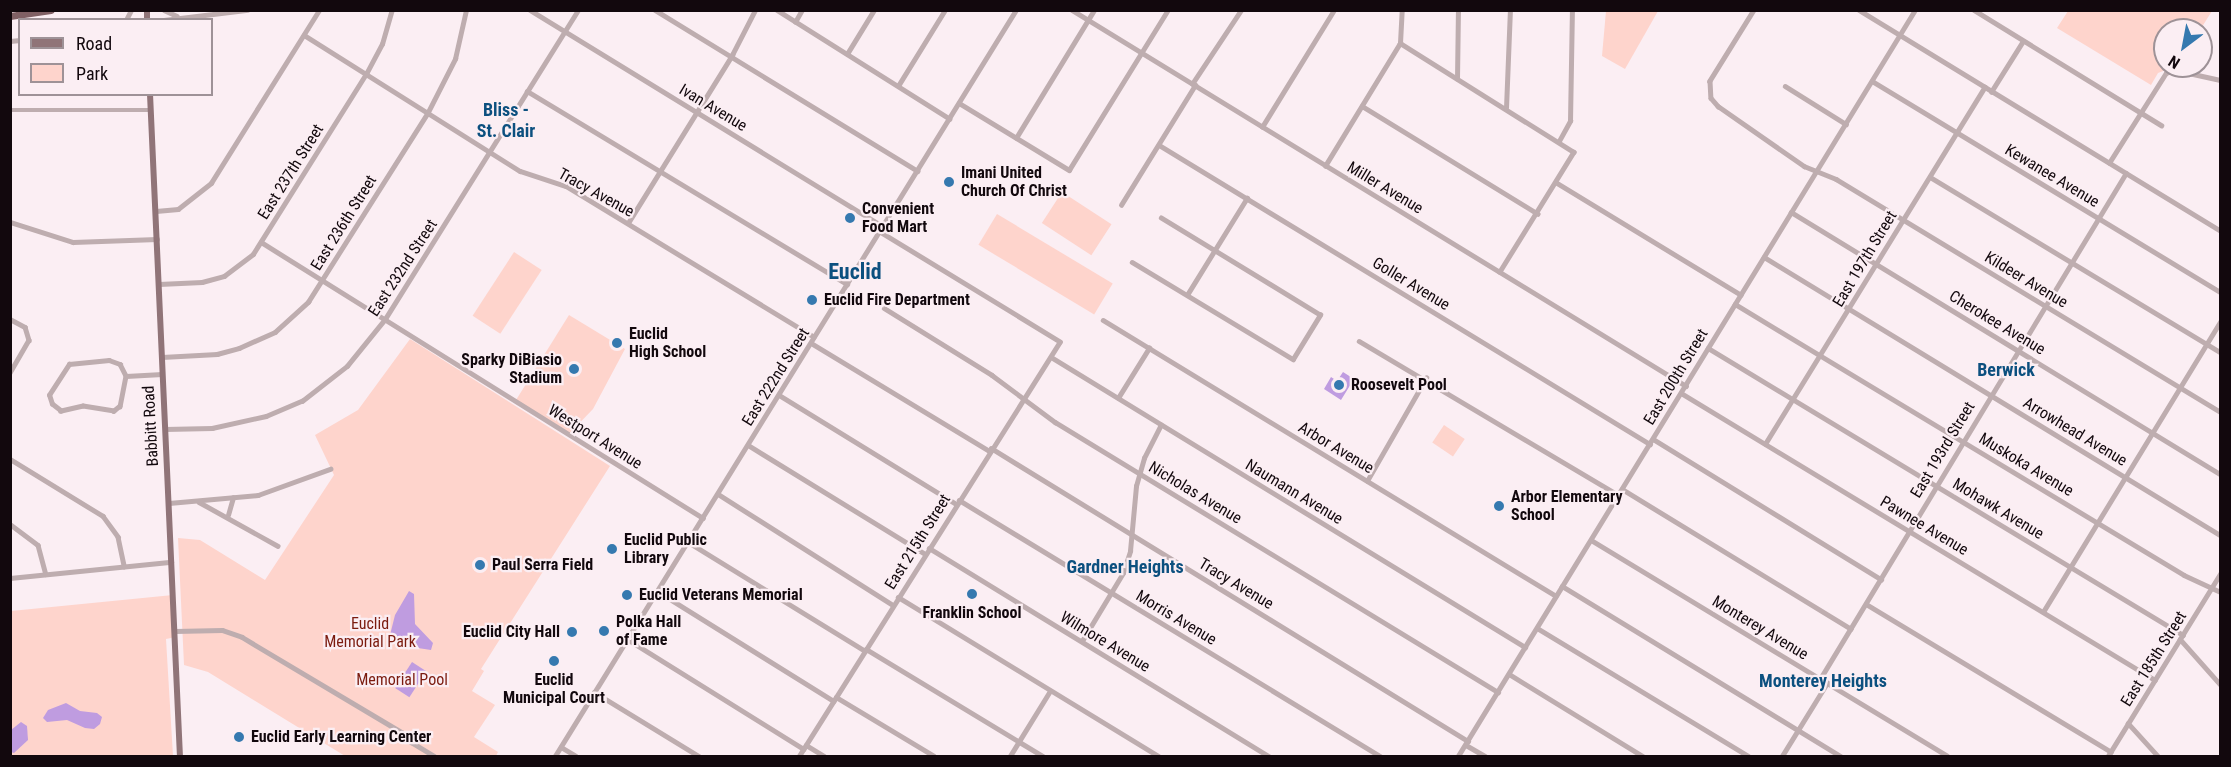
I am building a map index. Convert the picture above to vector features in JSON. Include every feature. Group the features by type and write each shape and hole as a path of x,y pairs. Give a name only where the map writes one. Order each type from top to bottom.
{"highway":[{"path":"10,16 51,10"}],"main road":[{"name":"Babbitt Road","path":"150,96 180,756"}],"street":[{"path":"164,10 184,17"},
{"path":"177,18 247,10"},
{"path":"156,211 182,207 212,183 319,10"},
{"name":"East 237th Street","path":"159,284 202,282 224,276 242,266 261,242 366,74 382,44 392,10"},
{"name":"East 236th Street","path":"162,357 217,354 258,341 292,317 322,281 427,114 455,58 466,10"},
{"name":"Ivan Avenue","path":"530,10 884,226"},
{"name":"East 232nd Street","path":"165,429 232,425 302,401 347,366 385,319 578,10"},
{"path":"628,223 732,56 754,10"},
{"path":"777,10 950,119"},
{"path":"795,22 802,10"},
{"path":"847,54 874,10"},
{"path":"898,86 945,10"},
{"name":"East 222nd Street","path":"555,756 1016,10"},
{"name":"Miller Avenue","path":"1072,10 1686,386"},
{"path":"1016,138 1094,10"},
{"path":"959,103 1069,170 1168,10"},
{"path":"1121,205 1241,10"},
{"path":"1262,127 1334,10"},
{"path":"1325,166 1400,43 1402,10"},
{"path":"1457,79 1458,10"},
{"path":"1506,108 1510,10"},
{"path":"1560,141 1570,121 1572,10"},
{"name":"Kildeer Avenue","path":"1754,10 1710,81 1711,98 1755,135 1804,166 1818,170 1903,220 2220,412"},
{"path":"1859,10 2220,230"},
{"name":"East 200th Street","path":"1458,756 1915,10"},
{"path":"1974,10 2161,125"},
{"path":"659,11 918,171"},
{"name":"Tracy Avenue","path":"304,35 520,171 566,186 814,337"},
{"path":"1991,92 2023,40"},
{"path":"1400,43 1560,141 1574,152 1538,214 1500,272"},
{"path":"2109,163 2166,73 2175,70 2220,80"},
{"name":"Kewanee Avenue","path":"1872,81 2220,292"},
{"path":"1785,86 1846,124"},
{"name":"East 197th Street","path":"1765,444 1985,87"},
{"path":"527,91 847,284"},
{"path":"1362,106 1538,214"},
{"path":"10,111 150,110"},
{"name":"Goller Avenue","path":"1159,145 1881,579"},
{"name":"East 193rd Street","path":"1820,679 1935,485 2126,173"},
{"path":"1930,177 2220,352"},
{"path":"1557,183 1741,295"},
{"path":"1187,295 1247,198"},
{"name":"Cherokee Avenue","path":"1791,212 2220,474"},
{"path":"1132,262 1293,359 1320,315 1161,218"},
{"path":"10,222 73,242 157,239"},
{"name":"East 215th Street","path":"799,756 1060,342 880,232"},
{"name":"Westport Avenue","path":"261,242 703,518"},
{"name":"Arrowhead Avenue","path":"1764,257 2220,535"},
{"name":"Muskoka Avenue","path":"1736,304 2098,522 2211,589 2220,592"},
{"name":"Nicholas Avenue","path":"884,308 1024,398 1055,422 1498,692"},
{"path":"10,319 28,333 24,352 10,373"},
{"name":"Arbor Avenue","path":"1103,320 1556,596"},
{"path":"2043,612 2220,322"},
{"path":"1359,341 1426,378 1618,495"},
{"name":"Tracy Avenue","path":"811,343 1133,536 1485,756"},
{"path":"1118,399 1149,348"},
{"name":"Mohawk Avenue","path":"1708,348 2071,567 2182,637 2220,684"},
{"name":"Naumann Avenue","path":"1051,357 1525,647"},
{"path":"109,360 120,364 126,376 120,406 114,411 83,406 61,411 51,404 49,395 69,364 109,360"},
{"path":"126,376 162,374"},
{"path":"1367,481 1426,378"},
{"name":"Pawnee Avenue","path":"1681,393 2155,680"},
{"name":"Morris Avenue","path":"779,395 1112,592 1380,756"},
{"path":"1082,641 1125,566 1133,536 1140,474 1161,425"},
{"path":"748,445 925,554"},
{"path":"10,459 103,516 118,537 124,566"},
{"path":"169,503 233,498 279,490 330,469"},
{"path":"1622,489 1851,629"},
{"path":"718,494 893,605"},
{"path":"228,515 233,498"},
{"path":"199,502 228,515 278,546"},
{"path":"10,524 38,545 46,574"},
{"name":"Monterey Avenue","path":"1591,540 1947,756"},
{"path":"688,542 1043,756"},
{"name":"Wilmore Avenue","path":"929,548 1269,756"},
{"path":"10,578 171,562"},
{"name":"East 185th Street","path":"2109,754 2220,574"},
{"path":"1562,586 1841,756"},
{"path":"657,591 934,756"},
{"path":"898,597 1158,756"},
{"path":"1866,604 2109,754"},
{"path":"1537,628 1748,756"},
{"path":"176,631 222,630 242,637 405,734 411,742 434,756"},
{"path":"627,639 805,747 824,756"},
{"path":"1509,674 1643,756"},
{"path":"1782,756 1827,683"},
{"path":"1010,756 1050,691"},
{"path":"594,692 699,756"},
{"path":"2128,723 2158,756"},
{"path":"561,747 576,756"}],"green space":[{"path":"1606,11 1658,11 1625,69 1602,56"},
{"path":"2068,11 2212,11 2208,18 2153,18 2153,78 2155,78 2151,85 2057,28"},
{"path":"1062,192 1111,224 1091,255 1042,223"},
{"path":"997,214 1113,284 1094,314 978,245"},
{"path":"514,252 542,270 500,334 473,316"},
{"name":"Sparky DiBiasio Stadium","path":"569,315 625,349 593,409 569,434 516,400"},
{"name":"Euclid Memorial Park","path":"410,339 610,466 481,669 484,671 472,691 495,705 474,737 498,752 496,756 345,756 208,672 184,665 178,538 200,540 265,580 334,475 315,435 358,410"},
{"path":"1444,425 1465,439 1453,456 1432,442"},
{"path":"173,595 176,637 166,639 173,756 11,756 11,611"}],"shaded area":[{"name":"Roosevelt Pool","path":"1343,372 1354,379 1341,400 1324,389 1331,377 1337,381"},
{"path":"409,591 414,594 415,624 433,643 431,650 398,645 389,639 395,615"},
{"path":"412,662 426,671 409,697 395,688"},
{"path":"66,703 80,711 97,713 102,717 100,724 94,729 85,728 67,720 47,722 43,718 48,710"},
{"path":"21,722 27,726 28,740 14,753 11,752 11,730"}],"place":[{"name":"Imani United Church Of Christ","path":"949,182"},
{"name":"Convenient Food Mart","path":"850,218"},
{"name":"Euclid Fire Department","path":"812,300"},
{"name":"Euclid High School","path":"617,343"},
{"name":"Sparky DiBiasio Stadium","path":"574,369"},
{"name":"Roosevelt Pool","path":"1339,385"},
{"name":"Arbor Elementary School","path":"1499,506"},
{"name":"Euclid Public Library","path":"612,549"},
{"name":"Paul Serra Field","path":"480,565"},
{"name":"Franklin School","path":"972,594"},
{"name":"Euclid Veterans Memorial","path":"627,595"},
{"name":"Polka Hall of Fame","path":"604,631"},
{"name":"Euclid City Hall","path":"572,632"},
{"name":"Euclid Municipal Court","path":"554,661"},
{"name":"Euclid Early Learning Center","path":"239,737"}],"district":[{"name":"Bliss - St. Clair","path":"506,121"},
{"name":"Euclid","path":"855,272"},
{"name":"Berwick","path":"2006,370"},
{"name":"Gardner Heights","path":"1125,567"},
{"name":"Monterey Heights","path":"1823,681"}],"park label":[{"name":"Memorial Pool","path":"402,680"}]}
